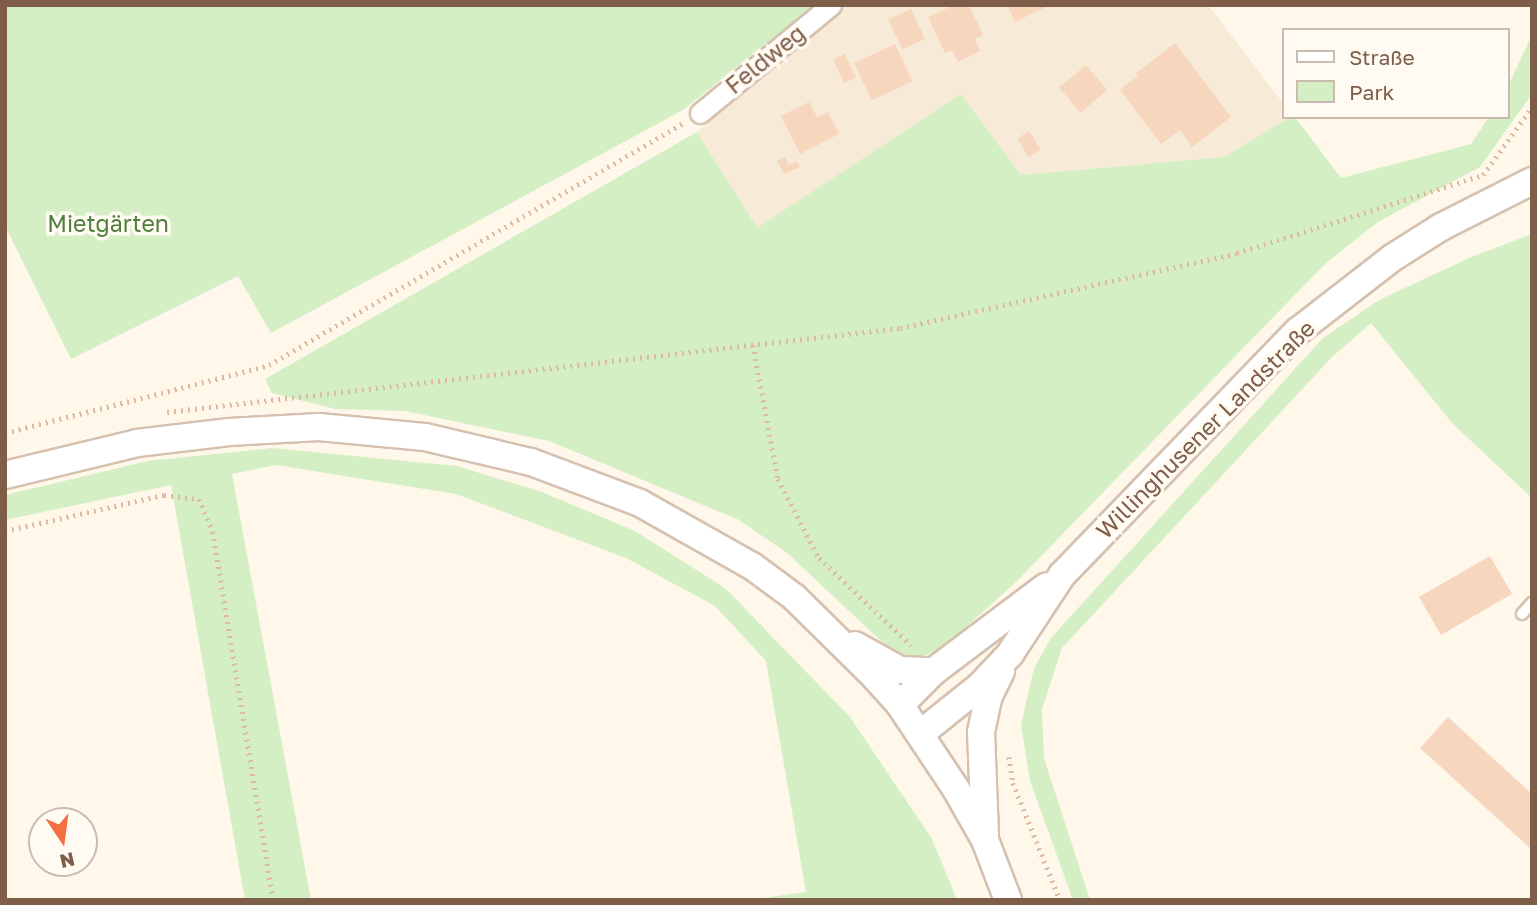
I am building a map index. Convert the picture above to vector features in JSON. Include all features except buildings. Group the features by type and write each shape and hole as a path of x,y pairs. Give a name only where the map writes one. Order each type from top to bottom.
{"main road":[{"name":"Willinghusener Landstraße","path":"910,720 934,671 1062,575 1298,331 1412,246 1463,215 1532,181"},
{"path":"5,475 137,443 229,432 319,427 425,437 531,462 640,503 752,566 794,597 832,632 910,720 985,840 1008,900"},
{"name":"Willinghusener Landstraße","path":"910,720 980,686 1010,654 1062,575"},
{"path":"832,632 901,670 934,671"},
{"path":"985,840 981,732 988,698 1010,654"}],"street":[{"name":"Feldweg","path":"700,113 831,5"}],"lane":[{"path":"1521,614 1532,604"}],"path":[{"path":"165,412 900,328 1237,253 1483,175 1532,107"},
{"path":"5,433 269,365 700,113"},
{"path":"753,345 778,479 819,558 900,632 934,671"},
{"path":"5,531 164,495 199,499 214,531 273,900"}],"shaded area":[{"path":"848,5 1208,5 1282,102 1282,119 1287,119 1224,157 1021,175 961,94 757,229 697,132"}],"green space":[{"name":"Mietgärten","path":"5,5 814,5 683,110 271,333 238,276 71,359 5,226"},
{"path":"1532,35 1532,94 1480,167 1378,222 1326,263 1013,585 939,651 910,659 895,654 787,553 739,520 549,441 405,411 335,409 272,393 265,379 697,132 757,228 961,94 1021,175 1224,157 1287,119 1297,119 1341,178 1471,144 1488,119 1509,119 1509,84"},
{"path":"1532,234 1532,498 1452,423 1371,323 1332,357 1062,648 1042,709 1044,758 1090,900 1073,900 1030,781 1021,725 1034,668 1051,638 1323,338 1379,300 1469,258"},
{"path":"272,448 457,466 542,492 635,531 725,588 850,717 932,839 957,900 748,900 806,892 766,661 715,606 626,558 456,494 276,465 232,474 311,900 245,900 171,485 5,520 5,495 148,461"}]}
